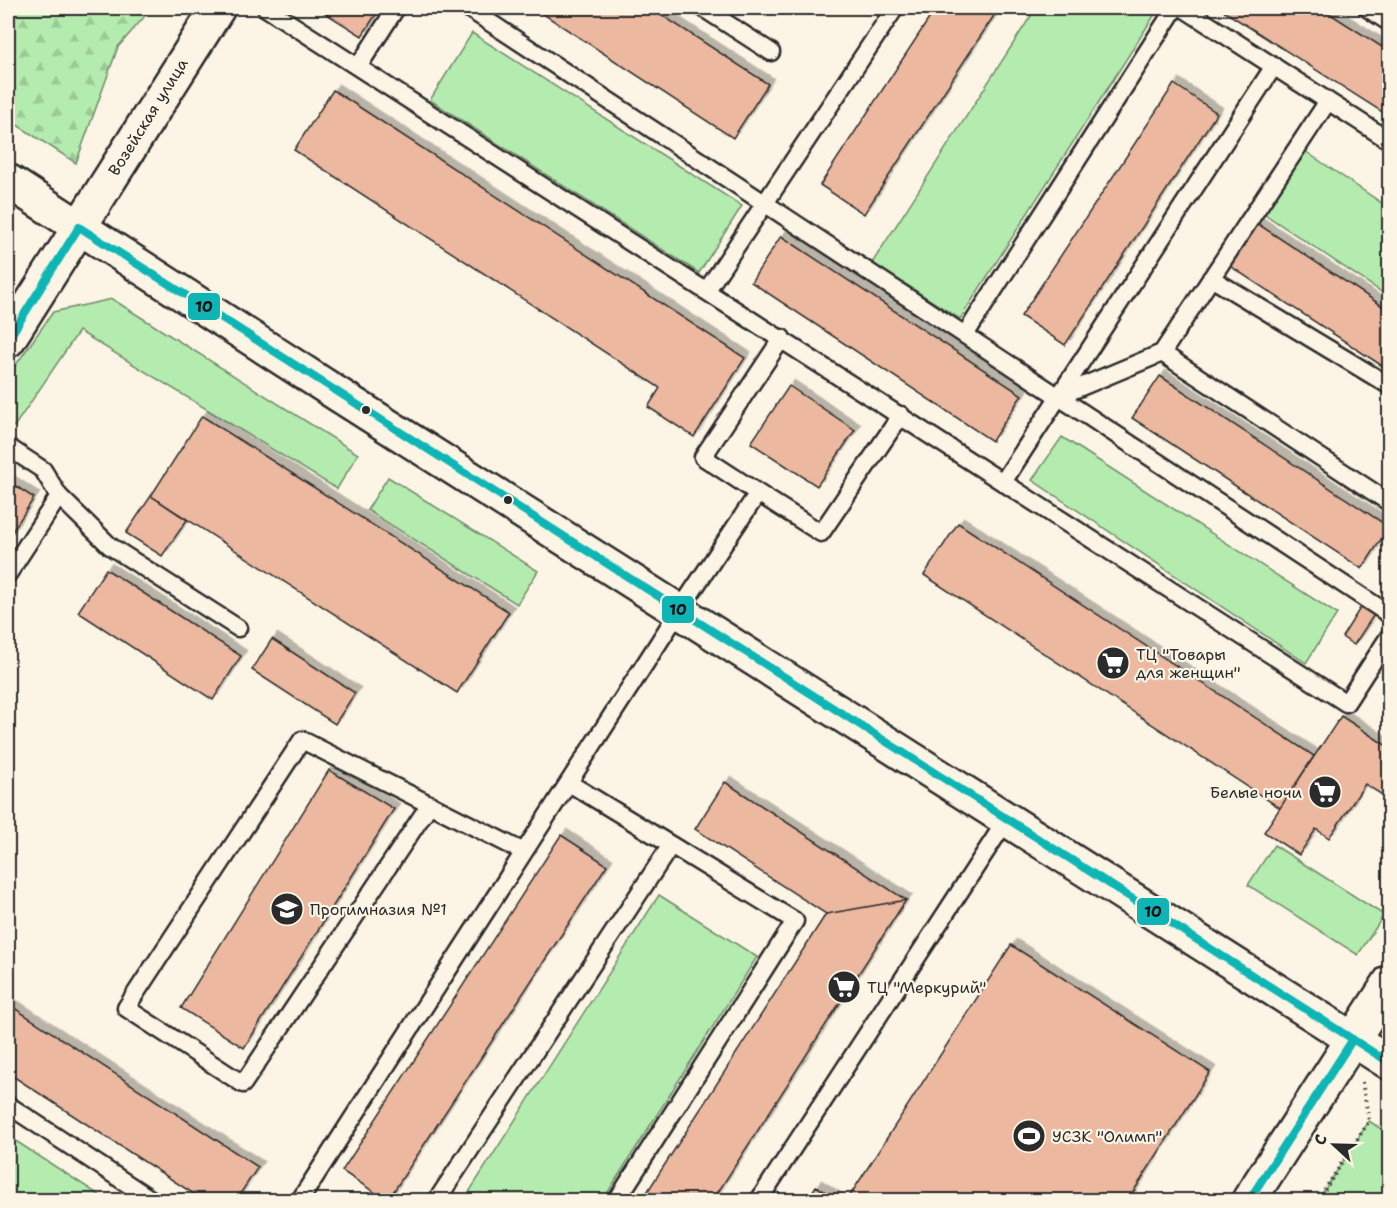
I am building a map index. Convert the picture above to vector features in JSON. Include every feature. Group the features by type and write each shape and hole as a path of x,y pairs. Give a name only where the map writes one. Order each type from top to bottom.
{"main road":[{"name":"Возейская улица","path":"8,340 218,8"},
{"path":"16,186 1389,1062"},
{"path":"1249,1200 1389,982"}],"lane":[{"path":"266,8 1346,703 1389,635"},
{"path":"358,67 396,8"},
{"path":"468,8 1389,615"},
{"path":"707,290 895,8"},
{"path":"965,335 1175,8"},
{"path":"1183,8 1389,141"},
{"path":"1367,8 1389,23"},
{"path":"711,9 771,52"},
{"path":"1003,482 1274,66"},
{"path":"1059,396 1162,353 1328,101"},
{"path":"1211,278 1389,387"},
{"path":"782,338 703,457 758,493 821,533 900,415"},
{"path":"1162,353 1389,503"},
{"path":"8,447 43,470 58,496 110,546 238,628"},
{"path":"300,1200 679,611 758,493"},
{"path":"8,574 58,496"},
{"path":"430,804 243,1084 126,1008 302,740 430,804 524,852"},
{"path":"569,783 795,921 617,1200"},
{"path":"759,1200 1007,819"},
{"path":"437,1200 671,845"},
{"path":"8,1105 152,1200"}],"path":[{"path":"1318,1200 1370,1121 1353,1039"}],"green space":[{"path":"8,8 152,8 118,47 76,163 8,119"},
{"path":"1036,8 1159,8 960,319 872,263"},
{"path":"472,33 742,206 699,273 430,100"},
{"path":"1305,151 1389,208 1389,297 1263,213"},
{"path":"112,299 358,454 337,489 79,331 14,427 8,422 8,376 53,312"},
{"path":"1062,437 1337,614 1306,663 1032,480"},
{"path":"388,477 538,571 517,604 367,510"},
{"path":"1274,845 1384,915 1358,955 1248,885"},
{"path":"659,895 757,957 603,1200 464,1200"},
{"path":"1369,1121 1389,1134 1389,1200 1318,1200"},
{"path":"8,1136 107,1200 8,1200"}],"building":[{"path":"317,8 380,8 362,36"},
{"path":"534,8 651,8 768,84 733,138"},
{"path":"936,8 999,8 864,214 820,185"},
{"path":"1219,8 1321,8 1390,52 1390,117"},
{"path":"1174,84 1217,113 1065,345 1021,316"},
{"path":"333,90 745,358 694,437 648,407 660,388 294,150"},
{"path":"1258,224 1390,311 1390,371 1230,266"},
{"path":"781,236 1022,395 992,441 751,282"},
{"path":"1160,376 1389,527 1362,569 1132,418"},
{"path":"789,386 855,430 817,486 751,443"},
{"path":"202,416 509,612 457,693 151,496"},
{"path":"8,481 34,498 8,538"},
{"path":"151,496 187,520 162,556 126,533"},
{"path":"958,523 1314,756 1280,808 924,575"},
{"path":"106,569 241,656 213,700 78,612"},
{"path":"1362,605 1375,613 1354,645 1342,637"},
{"path":"272,639 355,693 335,724 252,670"},
{"name":"Белые ночи","path":"1341,716 1390,748 1390,800 1365,784 1329,838 1316,829 1299,855 1264,832"},
{"name":"Прогимназия №1","path":"329,770 394,809 244,1048 181,1008"},
{"path":"725,782 906,900 826,914 695,829"},
{"path":"561,835 607,865 386,1200 342,1171"},
{"path":"906,900 713,1200 642,1200 826,914"},
{"name":"УСЗК \"Олимп\"","path":"1011,945 1210,1072 1128,1200 847,1200"},
{"path":"8,1004 258,1167 236,1200 203,1200 8,1073"},
{"path":"816,1186 838,1200 807,1200"}],"transit line":[{"name":"10","path":"8,340 79,227 1390,1063"},
{"name":"10","path":"1249,1200 1353,1039"}],"place":[{"name":"ТЦ \"Товары для женщин\"","path":"1113,663"},
{"name":"Белые ночи","path":"1325,792"},
{"name":"Прогимназия №1","path":"287,909"},
{"name":"ТЦ \"Меркурий\"","path":"844,987"},
{"name":"УСЗК \"Олимп\"","path":"1029,1136"}]}
